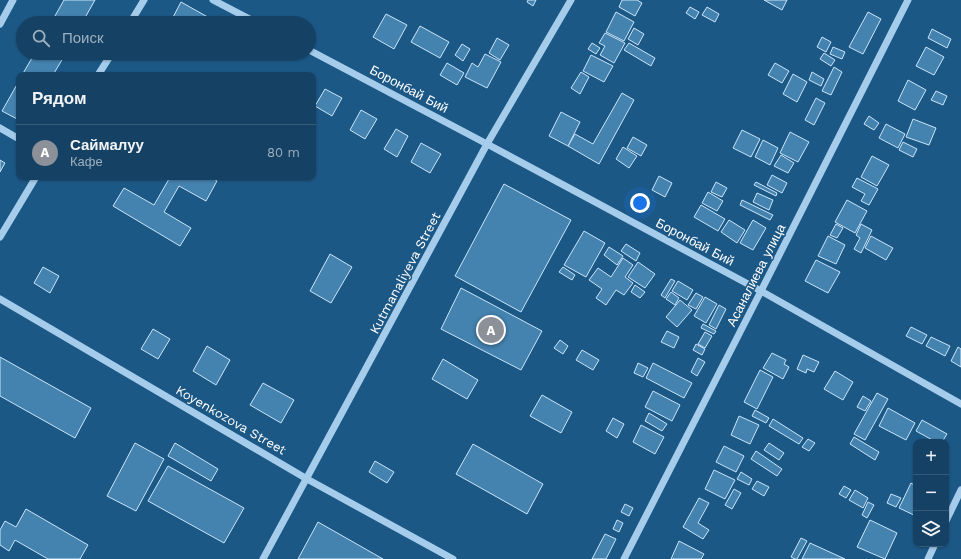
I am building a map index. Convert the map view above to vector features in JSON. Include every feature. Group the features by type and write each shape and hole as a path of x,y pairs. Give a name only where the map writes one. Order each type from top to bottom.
{"street":[{"path":"0,24 13,0"},
{"path":"134,16 144,0"},
{"path":"214,0 244,16"},
{"name":"Kutmanaliyeva Street","path":"263,559 487,144 571,0"},
{"name":"Асаналиева улица","path":"624,559 908,0"},
{"name":"Боронбай Бий","path":"316,54 761,291 961,404"},
{"path":"100,72 108,60"},
{"path":"0,128 16,137"},
{"path":"0,237 34,180"},
{"name":"Koyenkozova Street","path":"0,299 307,479 453,559"},
{"path":"949,515 961,490"},
{"path":"928,559 934,547"}],"building":[{"path":"64,0 95,0 86,16 55,16"},
{"path":"528,0 536,0 533,6 527,2"},
{"path":"622,0 637,0 642,3 635,16 619,7"},
{"path":"764,0 787,0 782,10"},
{"path":"181,2 206,16 174,16"},
{"path":"690,7 699,12 695,19 686,13"},
{"path":"707,7 719,14 715,22 702,15"},
{"path":"616,12 634,22 624,41 606,32"},
{"path":"868,12 881,19 863,54 849,47"},
{"path":"386,14 407,25 394,49 373,37"},
{"path":"420,26 449,42 440,58 411,42"},
{"path":"634,28 644,34 638,45 628,39"},
{"path":"932,29 951,39 947,48 928,38"},
{"path":"605,33 625,43 614,63 600,55 605,46 599,43"},
{"path":"822,37 831,42 826,52 817,47"},
{"path":"497,38 509,45 500,60 489,53"},
{"path":"592,43 600,48 596,54 588,49"},
{"path":"629,43 655,58 651,66 624,50"},
{"path":"462,44 470,49 463,61 455,55"},
{"path":"833,47 845,52 842,59 830,54"},
{"path":"926,47 944,57 934,75 916,66"},
{"path":"824,53 835,60 831,66 820,59"},
{"path":"485,54 501,62 487,88 465,77 472,63 478,67"},
{"path":"591,55 613,66 604,82 583,71"},
{"path":"31,60 62,60 55,72 24,72"},
{"path":"447,63 464,73 457,85 440,75"},
{"path":"775,63 789,71 782,83 768,75"},
{"path":"834,67 842,72 831,95 822,91"},
{"path":"581,72 589,77 580,94 571,88"},
{"path":"812,72 824,79 821,86 809,80"},
{"path":"793,74 807,82 797,102 783,94"},
{"path":"908,80 926,90 915,110 898,101"},
{"path":"16,86 16,118 2,111"},
{"path":"325,89 342,98 332,116 316,107"},
{"path":"936,91 947,96 943,105 931,100"},
{"path":"622,93 634,100 599,164 568,146 575,134 593,144"},
{"path":"816,98 825,103 814,125 805,120"},
{"path":"361,110 377,119 365,139 350,130"},
{"path":"561,112 580,122 568,146 549,136"},
{"path":"869,116 879,123 874,130 864,124"},
{"path":"913,119 936,128 929,145 906,137"},
{"path":"886,124 905,134 898,148 879,138"},
{"path":"396,129 408,136 397,157 384,149"},
{"path":"742,130 760,139 751,157 733,148"},
{"path":"790,132 809,142 798,162 780,153"},
{"path":"633,137 647,145 641,156 627,148"},
{"path":"763,140 778,148 770,165 755,157"},
{"path":"903,142 917,149 913,157 899,150"},
{"path":"421,143 441,154 430,173 411,162"},
{"path":"623,147 637,156 629,168 616,159"},
{"path":"781,155 794,163 788,173 774,166"},
{"path":"872,156 889,165 877,186 861,177"},
{"path":"0,160 5,163 0,172"},
{"path":"772,175 787,183 782,193 767,185"},
{"path":"659,176 672,183 665,197 652,190"},
{"path":"857,178 878,189 869,205 861,201 865,194 852,187"},
{"path":"168,180 217,181 206,201 179,186 164,212 191,228 180,246 113,206 124,188 154,205"},
{"path":"716,182 727,188 722,197 711,192"},
{"path":"756,182 777,193 776,196 754,185"},
{"path":"504,184 571,220 521,312 455,276"},
{"path":"708,192 723,201 717,211 702,203"},
{"path":"757,193 773,200 769,210 753,202"},
{"path":"742,200 773,215 770,220 740,205"},
{"path":"847,200 867,211 855,233 835,222"},
{"path":"701,205 725,219 718,231 694,217"},
{"path":"729,220 745,230 737,243 721,232"},
{"path":"753,220 766,228 753,250 740,243"},
{"path":"836,224 843,228 837,238 830,235"},
{"path":"861,224 872,230 861,253 854,249 860,238 856,235"},
{"path":"584,231 605,243 586,277 564,265"},
{"path":"828,236 845,245 836,264 818,256"},
{"path":"871,236 893,248 886,260 865,248"},
{"path":"626,244 640,253 636,261 621,251"},
{"path":"609,247 623,256 617,265 604,255"},
{"path":"330,254 352,267 331,303 310,291"},
{"path":"623,258 633,265 625,277 633,283 624,295 616,290 606,305 596,298 602,289 589,280 598,268 611,277"},
{"path":"816,260 840,272 828,293 805,281"},
{"path":"638,262 655,274 645,288 628,277"},
{"path":"43,267 59,276 50,293 34,283"},
{"path":"563,267 575,275 572,280 559,272"},
{"path":"671,279 675,281 665,298 661,295"},
{"path":"678,281 693,290 687,300 672,291"},
{"path":"635,285 645,292 640,298 631,292"},
{"path":"461,288 542,331 521,370 441,329"},
{"path":"671,292 679,298 675,305 666,299"},
{"path":"696,293 703,297 696,309 688,305"},
{"path":"705,297 717,304 706,323 694,316"},
{"path":"680,300 692,310 677,327 666,317"},
{"path":"719,305 726,309 716,329 709,325"},
{"path":"703,324 716,331 714,334 701,328"},
{"path":"911,327 927,335 922,344 906,336"},
{"path":"153,329 170,339 158,359 141,349"},
{"path":"667,331 679,337 674,348 661,342"},
{"path":"705,332 712,336 705,348 698,344"},
{"path":"931,337 950,346 945,356 926,346"},
{"path":"560,340 568,346 563,354 554,348"},
{"path":"696,344 705,349 702,355 693,350"},
{"path":"207,346 230,360 216,385 193,371"},
{"path":"958,347 961,349 961,367 951,361"},
{"path":"582,350 599,360 593,370 576,360"},
{"path":"772,353 786,360 784,364 789,367 783,379 763,368"},
{"path":"803,355 819,362 814,372 807,369 806,373 797,369"},
{"path":"0,357 91,408 75,438 0,396"},
{"path":"698,358 705,362 697,376 691,372"},
{"path":"443,359 478,380 467,399 432,379"},
{"path":"638,363 648,368 643,377 634,373"},
{"path":"653,363 692,383 684,398 646,378"},
{"path":"760,370 773,377 757,409 744,402"},
{"path":"835,371 853,382 843,400 824,389"},
{"path":"263,383 294,400 281,423 250,405"},
{"path":"653,391 680,405 672,421 645,407"},
{"path":"877,393 888,399 865,440 854,434"},
{"path":"542,395 572,412 561,433 530,416"},
{"path":"863,396 871,401 865,411 857,407"},
{"path":"888,408 915,423 906,440 879,426"},
{"path":"755,410 769,418 766,423 752,416"},
{"path":"649,413 667,424 662,431 645,421"},
{"path":"739,416 759,425 750,444 731,435"},
{"path":"613,418 624,424 617,438 606,431"},
{"path":"773,419 803,438 799,444 769,426"},
{"path":"922,420 947,434 944,439 931,439 916,431"},
{"path":"641,425 664,437 655,454 633,442"},
{"path":"854,437 879,452 875,460 850,444"},
{"path":"808,439 815,443 809,451 802,447"},
{"path":"135,443 164,459 136,511 107,496"},
{"path":"175,443 218,469 211,481 168,456"},
{"path":"769,443 784,453 779,460 764,450"},
{"path":"473,444 543,484 527,514 456,474"},
{"path":"724,446 744,456 736,472 716,462"},
{"path":"756,451 782,469 777,476 751,459"},
{"path":"375,461 394,472 387,483 369,472"},
{"path":"168,466 244,508 224,543 148,501"},
{"path":"714,470 735,480 725,499 705,489"},
{"path":"741,472 752,479 749,485 737,479"},
{"path":"757,481 769,487 764,496 752,489"},
{"path":"911,483 913,484 913,515 899,508"},
{"path":"844,486 851,490 846,498 839,494"},
{"path":"734,489 741,493 732,509 725,505"},
{"path":"855,490 868,498 863,508 849,500"},
{"path":"891,494 901,498 896,507 887,503"},
{"path":"699,498 709,503 698,523 709,530 703,539 683,527"},
{"path":"868,502 874,505 867,518 862,515"},
{"path":"625,504 633,508 629,516 621,512"},
{"path":"26,509 88,545 80,559 48,559 15,540 9,551 0,545 0,530 5,521 16,527"},
{"path":"617,520 623,523 619,532 613,529"},
{"path":"870,520 897,533 885,559 857,547"},
{"path":"318,522 383,559 298,559"},
{"path":"605,534 616,539 606,559 592,559"},
{"path":"801,538 807,541 797,559 795,559 791,557"},
{"path":"679,541 704,554 701,559 671,559"},
{"path":"810,543 845,559 802,559"}],"place":[{"name":"Саймалуу","path":"491,330"}]}
